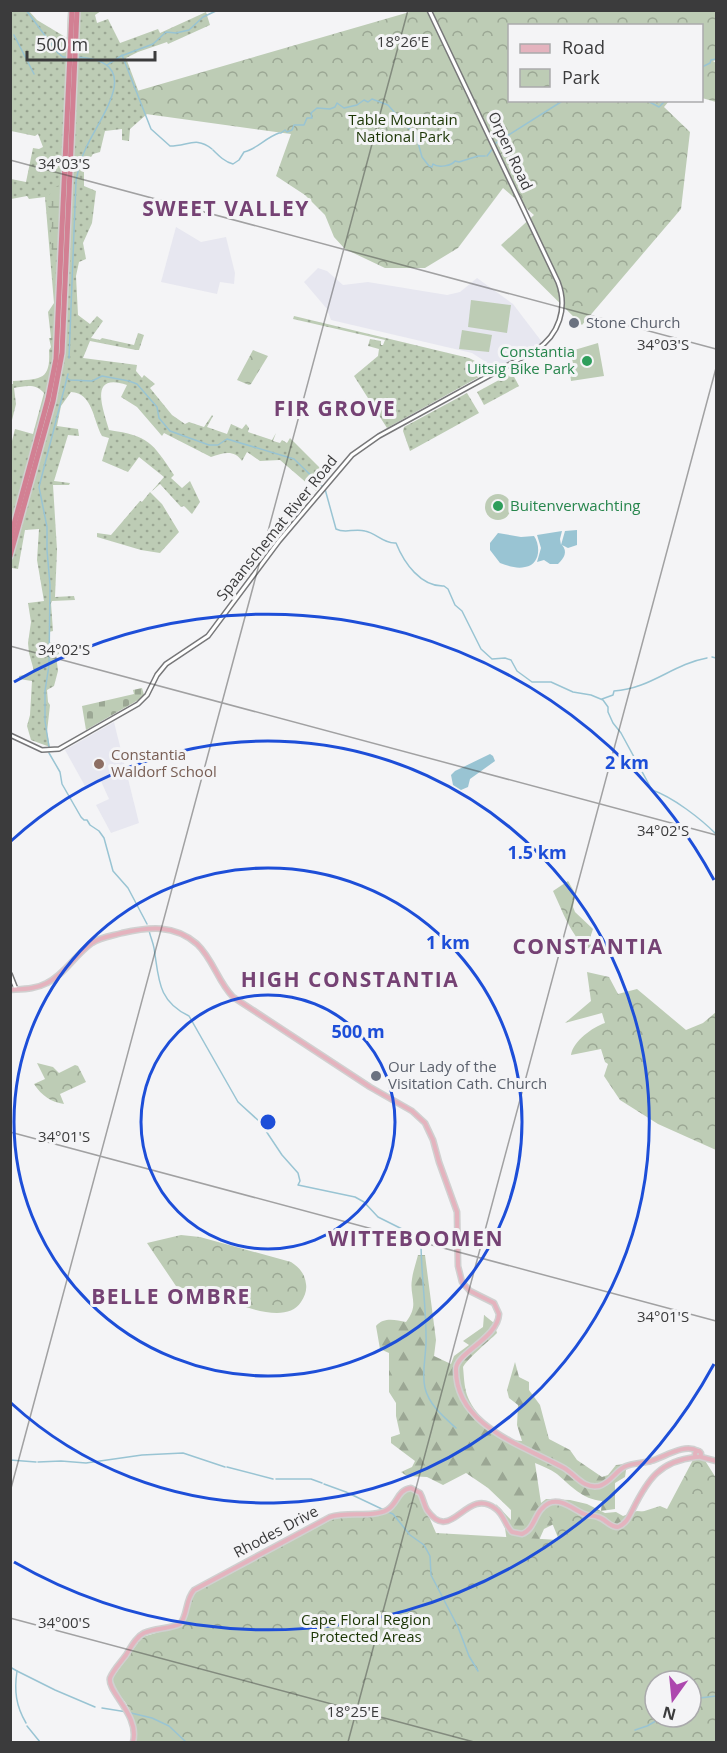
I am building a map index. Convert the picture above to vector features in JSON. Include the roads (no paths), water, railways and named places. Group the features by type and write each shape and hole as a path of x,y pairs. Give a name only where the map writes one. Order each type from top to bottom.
{"highway":[{"path":"72,10 73,53"},
{"path":"10,539 48,399 56,359 72,63 77,10"},
{"path":"10,556 53,401 62,353 72,63"},
{"path":"10,532 18,510"}],"main road":[{"name":"Orpen Road","path":"429,10 558,282 562,305"},
{"name":"Spaanschemat River Road","path":"10,735 42,750 59,749 131,709 143,699 164,667 199,644 214,629 260,566 323,487 352,455 372,440 542,346 555,330 561,317 562,305"},
{"path":"143,699 145,705"},
{"path":"10,974 13,990 38,987 50,982 89,945 98,940 152,928 174,931 197,945 224,986 238,1001 380,1093 412,1111 429,1129 458,1212 458,1266 462,1282 470,1291 494,1303 499,1314 496,1326 473,1350 460,1359 456,1367 461,1394 480,1420 506,1439 563,1468 580,1482 592,1486 606,1483 626,1466 687,1449 717,1461"},
{"path":"224,986 230,983"},
{"name":"Rhodes Drive","path":"133,1743 134,1732 129,1714 110,1682 112,1675 138,1638 146,1632 180,1624 184,1620 189,1596 194,1590 328,1518 343,1514 384,1511 392,1505 401,1492 411,1488 420,1493 428,1511 435,1519 441,1521 450,1520 475,1503 483,1502 500,1512 512,1532 522,1534 530,1529 537,1514 545,1506 554,1502 571,1506 584,1514 598,1517 611,1526 618,1527 623,1525 629,1517 650,1480 670,1463 698,1454"}],"water":[{"path":"577,530 577,545 568,548 562,545 565,550 564,555 558,564 550,564 544,560 537,562 541,548 537,535 562,531 561,545 565,531"},
{"path":"498,533 521,537 534,536 538,545 538,554 534,563 519,568 500,563 490,550 490,543"},
{"path":"490,754 495,761 470,779 468,787 461,790 453,785 451,775 455,771"}],"waterway":[{"path":"26,10 58,53 63,57 68,57"},
{"path":"107,65 121,56 153,44 166,32 176,33 189,30 203,17 218,10"},
{"path":"14,35 34,74"},
{"path":"122,55 151,129 170,146 196,142 212,149"},
{"path":"69,358 76,181 83,154 108,106 113,92 114,79 110,68 98,60 76,57"},
{"path":"703,66 716,59"},
{"path":"213,150 233,164 244,152 274,135 285,130 287,132 292,130 294,125 304,125 307,118 312,118 311,113 317,108 330,109 337,103 344,108 372,99 388,105 407,127 415,132 422,157 429,166 432,167 433,164 445,166 455,161 485,156"},
{"path":"496,143 561,102"},
{"path":"650,102 659,107 664,102"},
{"path":"487,156 493,148"},
{"path":"49,747 45,721 45,691 49,665 50,585 47,527 39,487 68,374"},
{"path":"67,378 92,381 102,376 129,381 137,384 157,407 159,418 170,431 209,445 218,445 227,439 294,459 325,489 336,529 365,531 388,542 396,543 414,572 428,583 448,589 481,649 492,659 511,660 517,671 532,682 551,682 573,692 603,700 613,723 621,733 652,790 686,809 716,834"},
{"path":"712,657 716,658"},
{"path":"602,699 613,695 614,691 639,686 683,665 707,658"},
{"path":"49,753 60,772 62,784 81,817 87,820 104,838 113,871 128,888 147,924"},
{"path":"149,930 161,988 165,996 189,1016 238,1102 260,1122 282,1155 298,1173 300,1181 298,1185 355,1197 364,1202 378,1217 408,1232 421,1242 426,1324 425,1388 433,1405 456,1428"},
{"path":"38,1462 86,1463 142,1455 183,1453 225,1467"},
{"path":"10,1460 36,1462"},
{"path":"227,1467 273,1479"},
{"path":"276,1479 311,1479 322,1483"},
{"path":"324,1484 384,1510"},
{"path":"388,1512 393,1514 410,1535 424,1545 430,1556 431,1575 478,1671"},
{"path":"10,1667 17,1671 17,1698 26,1723"},
{"path":"17,1671 95,1707"},
{"path":"703,1698 716,1696"},
{"path":"102,1708 127,1712"},
{"path":"131,1713 152,1718 169,1726 186,1742"},
{"path":"27,1726 40,1742"},
{"path":"635,1730 643,1727"}],"place":[{"name":"Stone Church","path":"574,323"},
{"name":"Constantia Uitsig Bike Park","path":"587,361"},
{"name":"Buitenverwachting","path":"498,506"},
{"name":"Constantia Waldorf School","path":"99,764"},
{"name":"Our Lady of the Visitation Cath. Church","path":"376,1076"}],"district":[{"name":"SWEET VALLEY","path":"226,209"},
{"name":"FIR GROVE","path":"335,409"},
{"name":"CONSTANTIA","path":"588,947"},
{"name":"HIGH CONSTANTIA","path":"350,980"},
{"name":"WITTEBOOMEN","path":"416,1239"},
{"name":"BELLE OMBRE","path":"171,1297"}],"park label":[{"name":"Table Mountain National Park","path":"403,128"},
{"name":"Cape Floral Region Protected Areas","path":"366,1628"}]}
